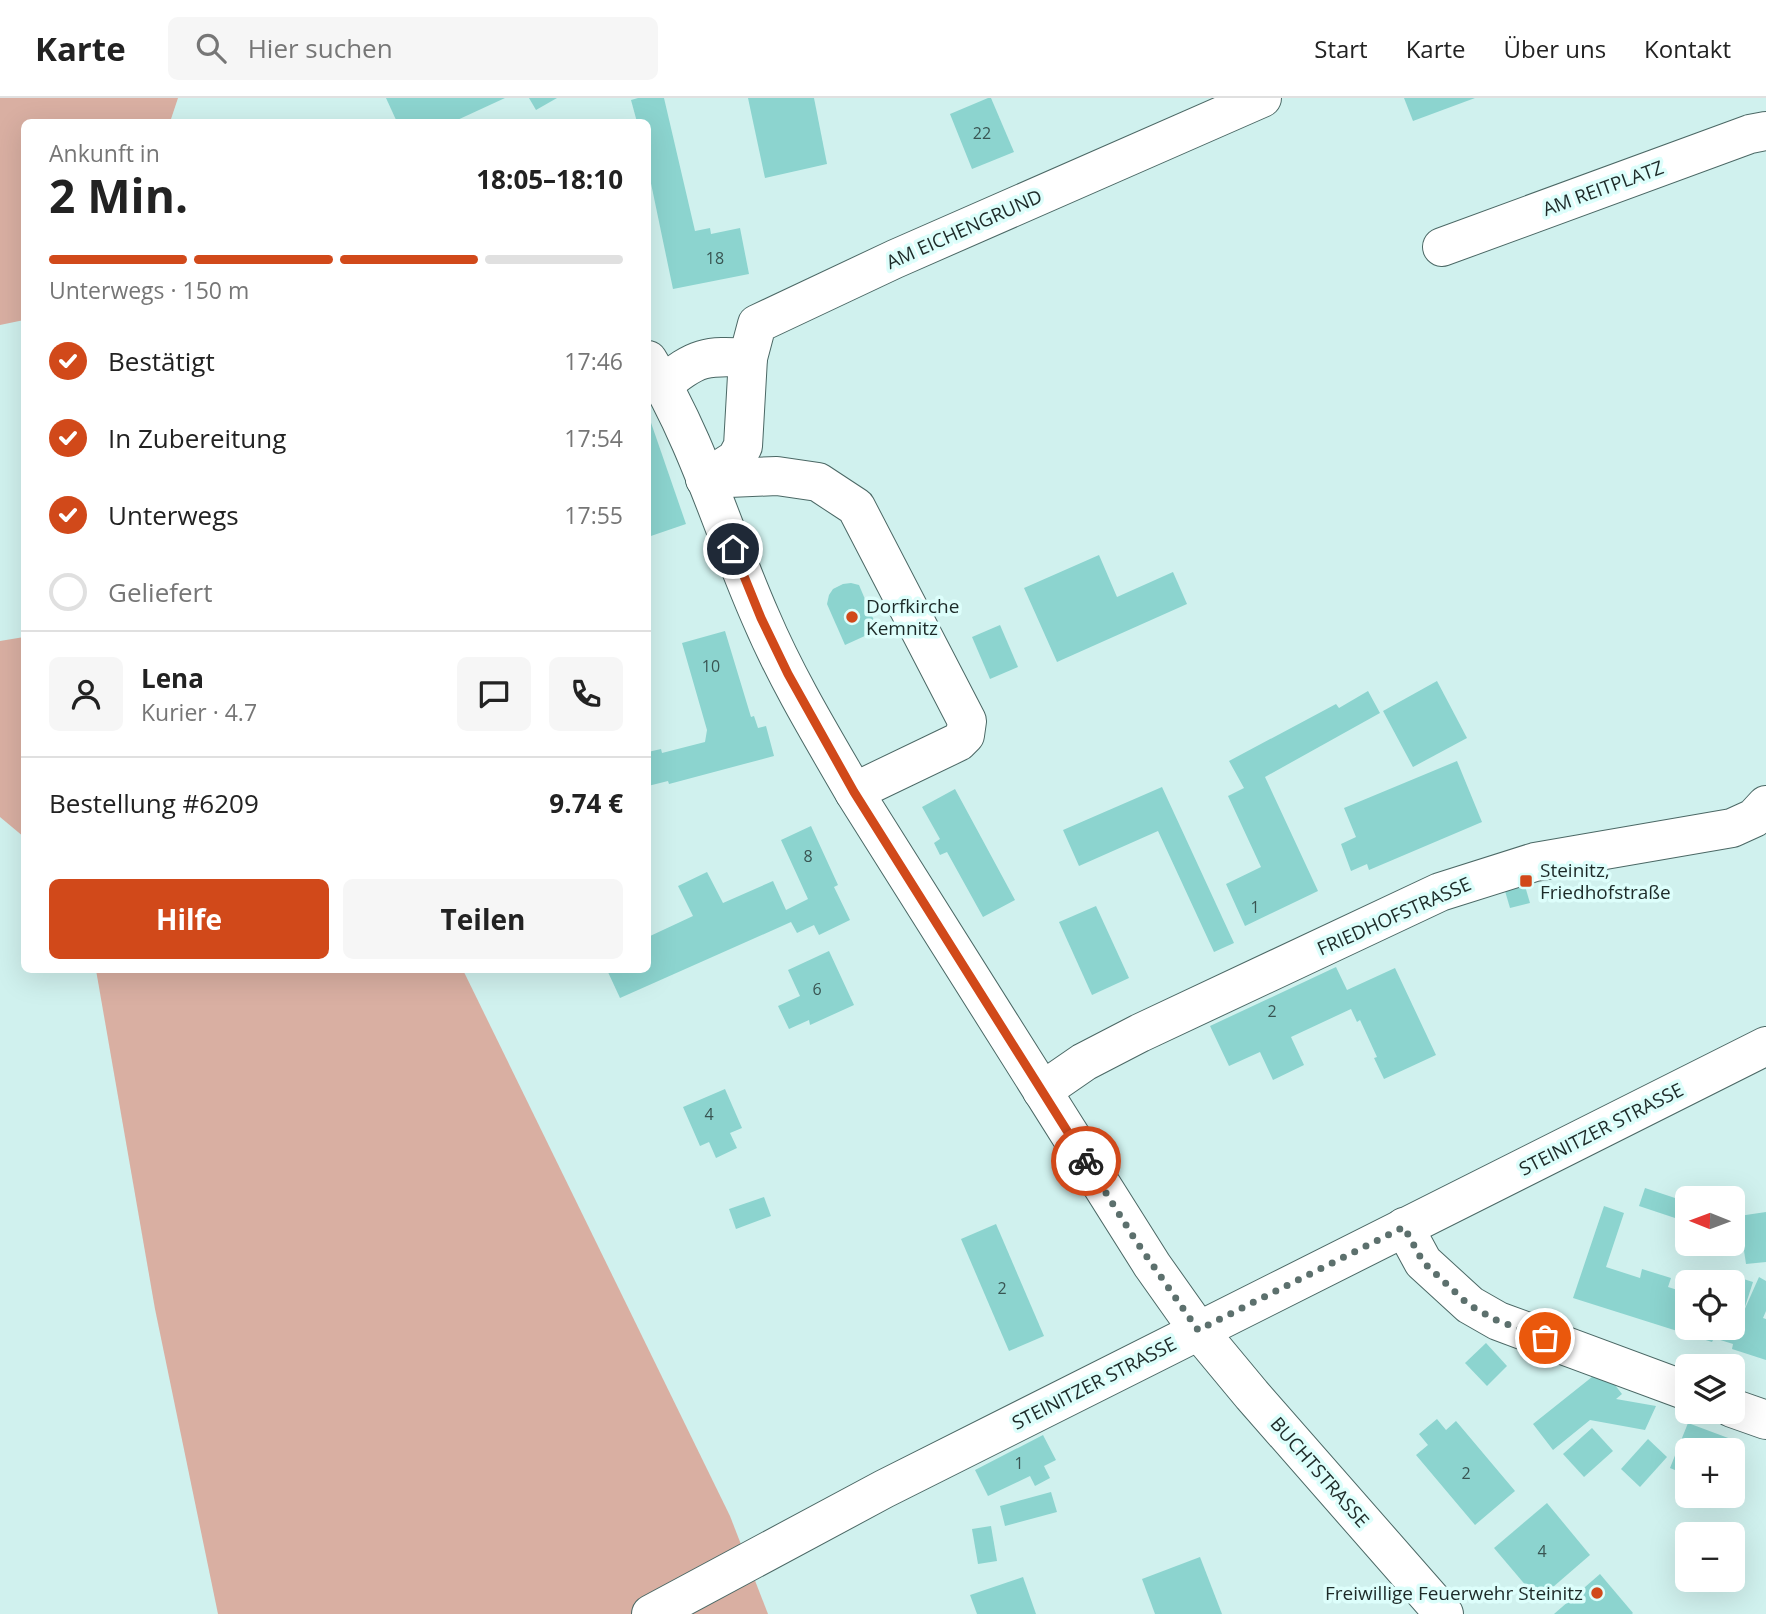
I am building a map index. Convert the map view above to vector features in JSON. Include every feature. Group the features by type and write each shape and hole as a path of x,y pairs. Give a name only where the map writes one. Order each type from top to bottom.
{"street":[{"name":"AM EICHENGRUND","path":"705,479 736,458 743,446 748,358 757,324 1200,111 1262,98"},
{"name":"AM REITPLATZ","path":"1442,247 1750,134 1766,131"},
{"path":"655,372 683,367 714,355 748,358"},
{"name":"BUCHTSTRASSE","path":"655,372 685,427 761,618 788,674 854,792 1141,1249 1198,1330 1444,1614"},
{"path":"705,479 777,476 818,482 856,507 967,721 965,735 958,742 854,792"},
{"name":"FRIEDHOFSTRASSE","path":"1042,1091 1084,1062 1140,1033 1440,892 1535,862 1732,828 1754,818 1766,805"},
{"name":"STEINITZER STRASSE","path":"651,1614 884,1489 1766,1046"},
{"path":"1404,1227 1423,1262 1469,1305 1498,1321 1675,1387"},
{"path":"1745,1413 1766,1420"}],"shaded area":[{"path":"0,98 178,98 171,119 21,119 21,321 0,325"},
{"path":"21,638 21,834 0,817 0,641"},
{"path":"97,973 464,973 730,1516 768,1614 218,1614 155,1309"}],"building":[{"path":"386,98 505,98 460,119 396,119"},
{"path":"529,98 557,98 536,110"},
{"path":"664,98 695,231 710,228 711,234 740,228 749,274 673,289 651,183 651,119 636,119 631,100"},
{"path":"748,98 814,98 827,164 765,178"},
{"path":"991,98 1014,152 972,169 950,114"},
{"path":"1404,98 1475,98 1413,121"},
{"path":"651,423 686,524 651,536"},
{"path":"1099,555 1117,597 1173,572 1187,604 1057,662 1024,588"},
{"name":"Dorfkirche Kemnitz","path":"851,583 859,585 878,630 845,645 827,604 833,589"},
{"path":"1000,625 1018,667 990,679 972,637"},
{"path":"725,631 751,717 754,716 758,728 766,726 774,756 669,784 668,781 651,785 651,751 661,749 662,753 705,742 707,730 682,643"},
{"path":"1437,681 1467,738 1413,767 1383,711"},
{"path":"1368,691 1380,713 1265,777 1318,891 1245,926 1226,884 1261,867 1228,796 1244,788 1229,761 1336,704 1339,708"},
{"path":"1457,761 1482,822 1369,870 1367,864 1351,871 1341,844 1356,837 1344,808"},
{"path":"1162,787 1234,943 1214,952 1158,831 1079,866 1063,830"},
{"path":"955,789 1015,900 983,917 947,852 940,855 934,843 940,839 922,807"},
{"path":"811,826 838,885 834,887 850,920 819,935 814,925 797,933 791,922 620,998 608,973 651,973 651,936 693,916 678,886 707,872 723,903 773,881 786,910 808,899 781,840"},
{"path":"1525,886 1530,903 1510,908 1505,891"},
{"path":"1096,906 1129,978 1092,995 1059,922"},
{"path":"829,951 854,1005 810,1025 809,1020 789,1029 778,1006 800,996 788,970"},
{"path":"1336,967 1347,990 1395,968 1436,1055 1384,1079 1360,1020 1357,1022 1351,1009 1291,1037 1304,1065 1273,1080 1260,1052 1229,1066 1210,1026"},
{"path":"725,1089 742,1128 730,1133 737,1148 716,1158 709,1142 700,1146 683,1107"},
{"path":"1645,1188 1675,1198 1675,1218 1639,1206"},
{"path":"764,1197 771,1216 736,1229 729,1209"},
{"path":"1604,1206 1624,1213 1606,1267 1640,1278 1642,1269 1671,1278 1668,1287 1675,1289 1675,1330 1573,1298"},
{"path":"1766,1212 1766,1262 1746,1264 1745,1215"},
{"path":"996,1224 1044,1336 1009,1351 961,1239"},
{"path":"1759,1277 1766,1281 1766,1311 1763,1318 1766,1319 1766,1360 1732,1349 1733,1344 1720,1340 1745,1340 1745,1308"},
{"path":"1745,1279 1753,1282 1745,1307"},
{"path":"1486,1343 1507,1366 1487,1386 1465,1363"},
{"path":"1597,1373 1611,1380 1622,1394 1616,1399 1656,1406 1645,1430 1590,1420 1553,1450 1533,1424"},
{"path":"1437,1419 1446,1430 1456,1421 1515,1491 1475,1525 1416,1455 1428,1445 1419,1434"},
{"path":"1688,1424 1691,1424 1728,1438 1682,1438"},
{"path":"1592,1428 1613,1451 1584,1477 1563,1454"},
{"path":"1043,1435 1056,1460 1044,1466 1050,1478 1035,1486 1030,1476 988,1496 975,1470"},
{"path":"1648,1439 1667,1457 1640,1487 1621,1469"},
{"path":"1675,1456 1675,1470 1670,1468"},
{"path":"1051,1492 1057,1512 1005,1526 1000,1506"},
{"path":"1547,1503 1590,1555 1538,1600 1494,1548"},
{"path":"991,1526 997,1561 978,1564 972,1529"},
{"path":"1200,1557 1222,1614 1155,1614 1142,1579"},
{"name":"Freiwillige Feuerwehr Steinitz","path":"1600,1574 1632,1614 1554,1614"},
{"path":"1023,1577 1036,1614 977,1614 970,1595"}],"way so far":[{"path":"1086,1161 1136,1241 1198,1330 1404,1227 1423,1262 1469,1305 1498,1321 1545,1338"}],"place":[{"name":"Dorfkirche Kemnitz","path":"852,617"},
{"name":"Steinitz, Friedhofstraße","path":"1526,881"},
{"name":"Freiwillige Feuerwehr Steinitz","path":"1597,1593"}],"route":[{"path":"733,549 761,618 788,674 854,792 1086,1161"}]}
